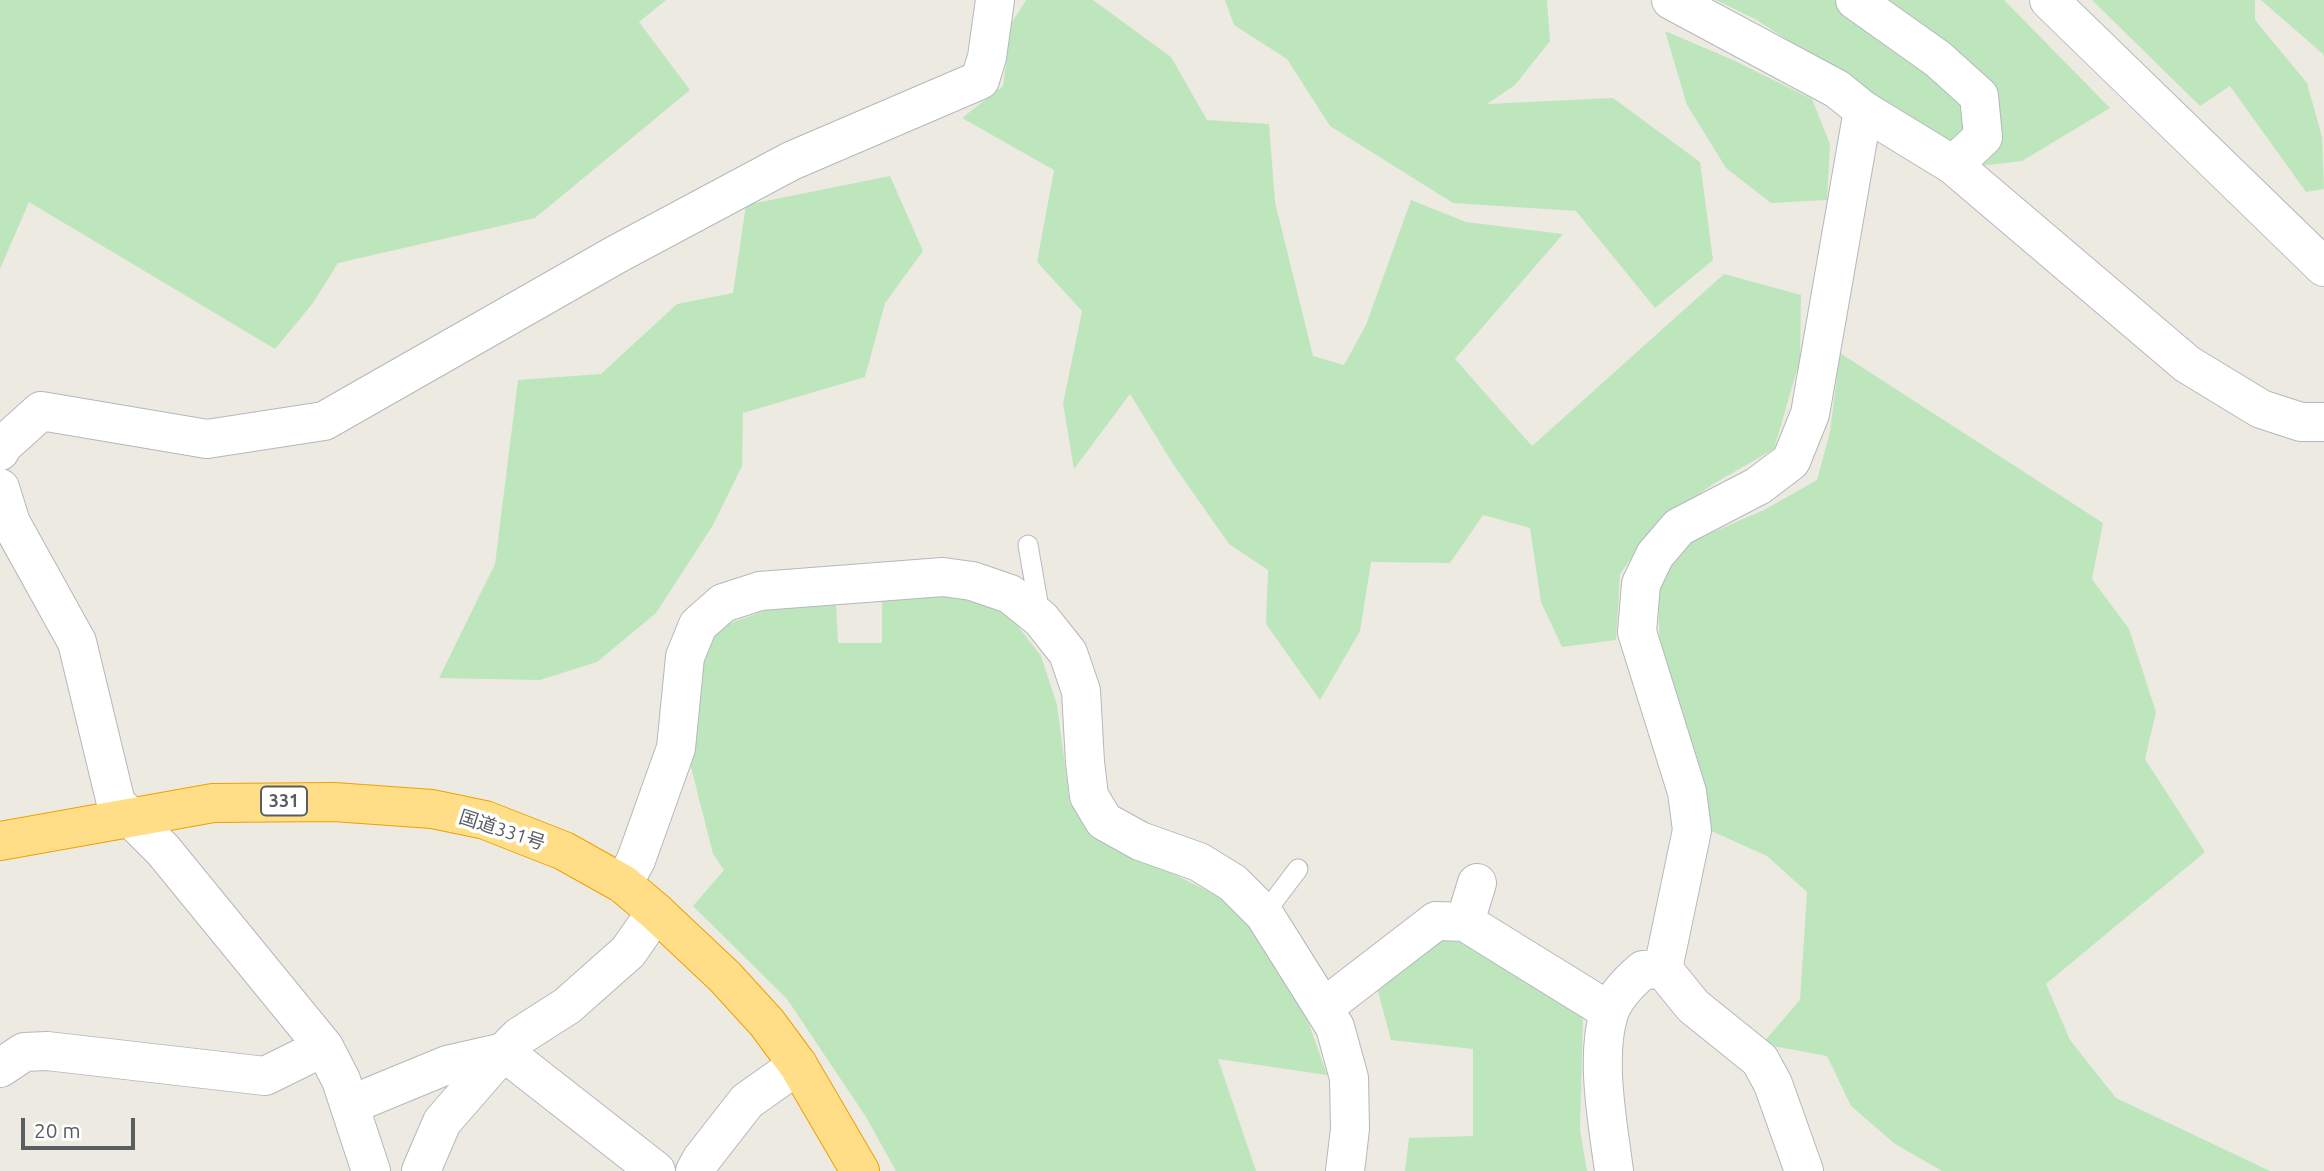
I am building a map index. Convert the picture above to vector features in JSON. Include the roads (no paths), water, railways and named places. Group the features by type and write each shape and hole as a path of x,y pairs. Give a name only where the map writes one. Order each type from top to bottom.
{"highway":[{"name":"国道331号","path":"0,841 213,803 334,802 432,809 485,820 564,851 623,884 725,976 767,1023 798,1065 860,1171"}],"street":[{"path":"0,451 2,446 41,411 207,439 324,421 617,254 791,161 980,80 987,57 995,0"},
{"path":"1671,0 1837,89 1863,110 1953,165 2187,364 2261,410 2301,422 2324,422"},
{"path":"1855,0 1938,59 1979,96 1983,137 1953,165"},
{"path":"2049,0 2324,267"},
{"path":"1663,969 1692,830 1687,792 1637,632 1641,584 1655,555 1679,527 1758,486 1791,461 1810,414 1863,110"},
{"path":"0,488 11,523 77,642 116,803 163,850 324,1047 341,1080 371,1171"},
{"path":"623,884 636,860 676,748 685,657 698,625 723,603 760,591 943,577 972,581 1010,594 1041,619 1068,653 1081,691 1089,796 1104,821 1140,841 1199,862 1233,883 1264,914 1335,1027 1349,1078 1350,1129 1345,1171"},
{"path":"1465,922 1476,883"},
{"path":"421,1171 442,1122 504,1052 520,1036 567,1006 628,952 656,912"},
{"path":"1323,1008 1436,921 1465,922 1609,1012"},
{"path":"1614,1171 1603,1061 1609,1012 1626,986 1643,970 1663,969"},
{"path":"1663,969 1693,1006 1760,1060 1773,1084 1804,1171"},
{"path":"0,1068 24,1052 47,1051 265,1076 324,1047"},
{"path":"350,1105 447,1065 504,1052"},
{"path":"504,1052 656,1171"},
{"path":"695,1171 747,1101 798,1065"}],"lane":[{"path":"1028,545 1041,619"},
{"path":"1264,914 1298,869"}]}
